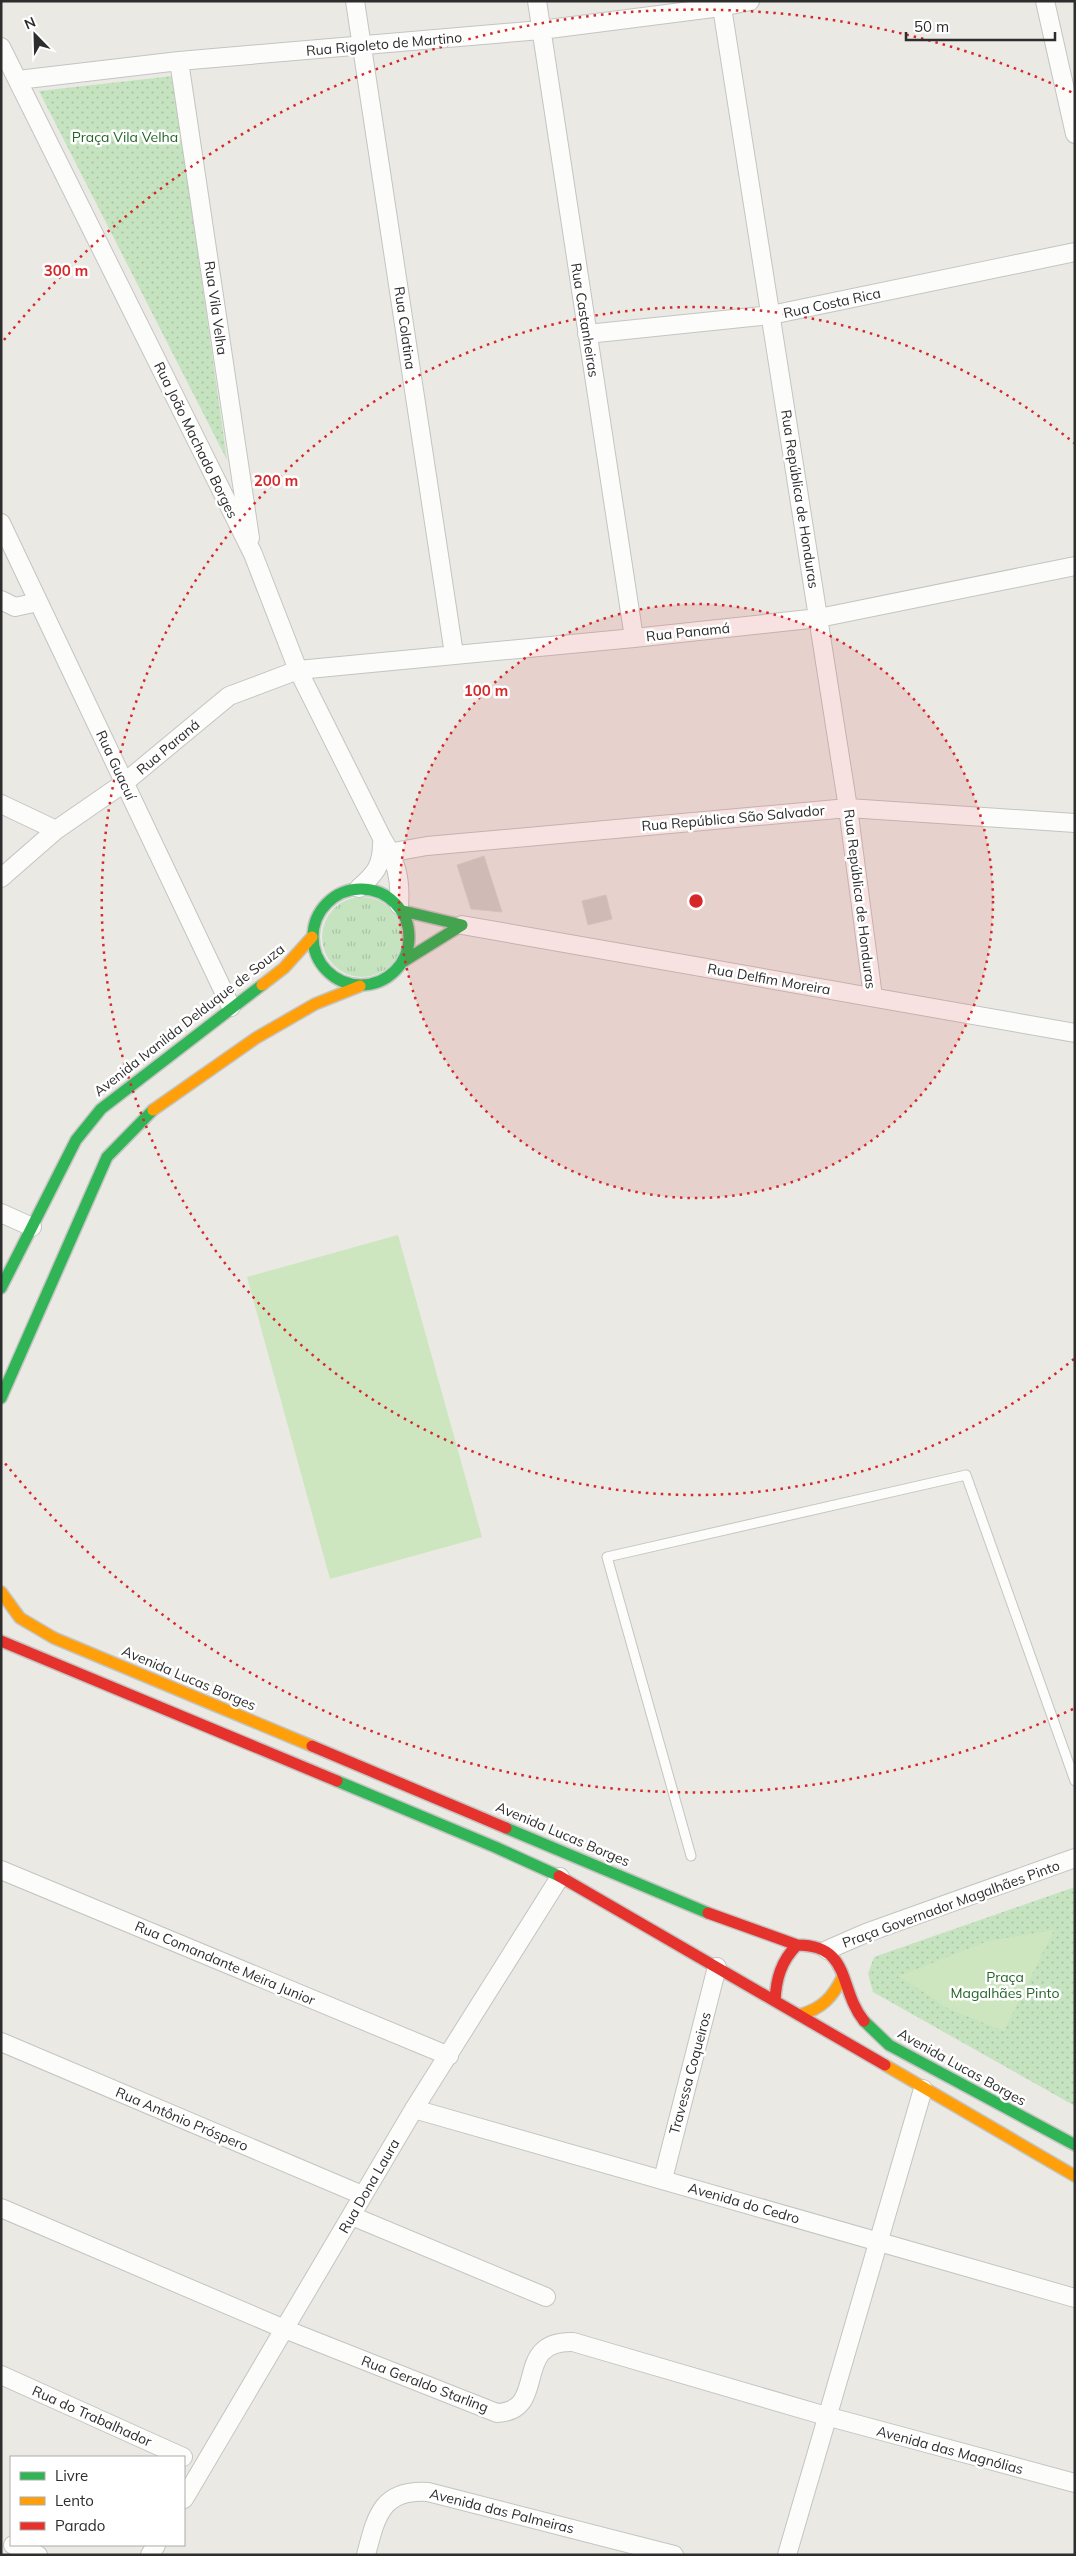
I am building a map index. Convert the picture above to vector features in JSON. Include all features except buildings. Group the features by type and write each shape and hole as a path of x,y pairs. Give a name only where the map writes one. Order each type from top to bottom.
{"street":[{"name":"Rua Colatina","path":"355,1 454,654"},
{"name":"Rua Castanheiras","path":"537,1 634,638"},
{"name":"Rua Rigoleto de Martino","path":"18,80 179,61 363,47 541,30 750,1"},
{"path":"1045,1 1075,134"},
{"name":"Rua República de Honduras","path":"721,4 819,618 848,808 873,998"},
{"name":"Rua João Machado Borges","path":"1,47 253,554 298,670 385,849 400,886 401,908"},
{"name":"Rua Vila Velha","path":"179,61 253,554"},
{"name":"Rua Costa Rica","path":"587,334 771,315 1075,252"},
{"name":"Rua Guacuí","path":"1,523 231,1007"},
{"name":"Rua Panamá","path":"298,670 634,638 819,618 1075,566"},
{"path":"1,600 15,607 38,602"},
{"name":"Rua Paraná","path":"1,878 56,830 124,783 230,696 298,670"},
{"path":"1,804 56,830"},
{"name":"Rua República São Salvador","path":"385,849 848,808 1075,823"},
{"path":"359,888 375,874 385,849"},
{"path":"360,986 339,979 321,965 315,952 312,937 318,916 332,898 345,891 359,888 374,890 388,896 401,908 462,925"},
{"path":"401,908 410,936 409,949 404,961"},
{"path":"1,1398 107,1157 146,1115 256,1038 306,1008 360,986 385,979 404,961 462,925"},
{"name":"Rua Delfim Moreira","path":"462,925 1075,1033"},
{"name":"Avenida Ivanilda Delduque de Souza","path":"1,1288 76,1140 101,1109 284,968 312,937"},
{"path":"1,1212 32,1227"},
{"name":"Avenida Lucas Borges","path":"1,1592 20,1618 54,1638 725,1920 797,1946 810,1945 827,1950 835,1958 860,2016 873,2032 889,2045 1075,2145"},
{"path":"1,1641 477,1840 560,1877 1075,2176"},
{"name":"Praça Governador Magalhães Pinto","path":"827,1950 866,1933 1075,1858"},
{"name":"Rua Comandante Meira Junior","path":"1,1870 449,2056"},
{"name":"Rua Dona Laura","path":"185,2496 282,2328 352,2216 362,2195 414,2109 560,1877"},
{"path":"775,2001 778,1970 788,1953 797,1946"},
{"name":"Travessa Coqueiros","path":"663,2179 717,1967"},
{"path":"799,2015 814,2012 827,2004 836,1992 843,1976"},
{"name":"Rua Antônio Próspero","path":"1,2042 362,2195"},
{"path":"787,2555 826,2416 923,2089"},
{"name":"Avenida do Cedro","path":"414,2109 1075,2298"},
{"name":"Rua Geraldo Starling","path":"1,2208 282,2328 497,2413 506,2413 515,2409 522,2400 540,2353 548,2344 560,2341 573,2342 826,2416"},
{"path":"352,2216 546,2297"},
{"name":"Rua do Trabalhador","path":"1,2374 182,2456"},
{"name":"Avenida das Magnólias","path":"826,2416 1075,2483"},
{"name":"Rua do Trabalhador","path":"185,2457 203,2466"},
{"name":"Avenida das Palmeiras","path":"366,2555 380,2510 392,2498 410,2491 428,2492 674,2555"},
{"path":"17,2546 38,2555"}],"lane":[{"path":"691,1856 607,1557 966,1475 1075,1781"}],"green space":[{"name":"Praça Vila Velha","path":"173,76 227,460 39,91"},
{"path":"354,897 370,897 391,908 402,929 402,945 391,966 370,977 354,977 340,971 328,959 322,945 322,929 328,915 340,903"},
{"path":"398,1235 482,1537 330,1579 247,1277"},
{"name":"Praça Magalhães Pinto","path":"1075,1887 1075,2106 873,1992 868,1974 874,1957"},
{"path":"1054,1930 1004,2031 949,2009 899,1976 988,1941"}],"traffic: fast":[{"path":"361,889 380,892 395,903 406,918 409,937 406,956 395,971 380,982 361,985 342,982 327,971 316,956 313,937 316,918 327,903 342,892 361,889"},
{"path":"403,911 462,925"},
{"path":"404,961 462,925"},
{"path":"1,1288 76,1140 101,1109 262,985"},
{"path":"1,1398 107,1157 153,1110"},
{"path":"337,1781 559,1876"},
{"path":"506,1828 708,1913"},
{"path":"864,2021 889,2045 1075,2145"}],"traffic: slow":[{"path":"262,985 284,968 312,937"},
{"path":"153,1110 256,1038 315,1004 360,986"},
{"path":"1,1592 20,1618 54,1638 312,1746"},
{"path":"799,2015 820,2006 826,2001 843,1976"},
{"path":"885,2065 1075,2176"}],"traffic: jam":[{"path":"1,1641 337,1781"},
{"path":"312,1746 506,1828"},
{"path":"559,1876 885,2065"},
{"path":"708,1913 797,1945 815,1947 827,1952 836,1961 856,2009 864,2021"},
{"path":"775,2001 780,1971 787,1957 797,1945"}]}
